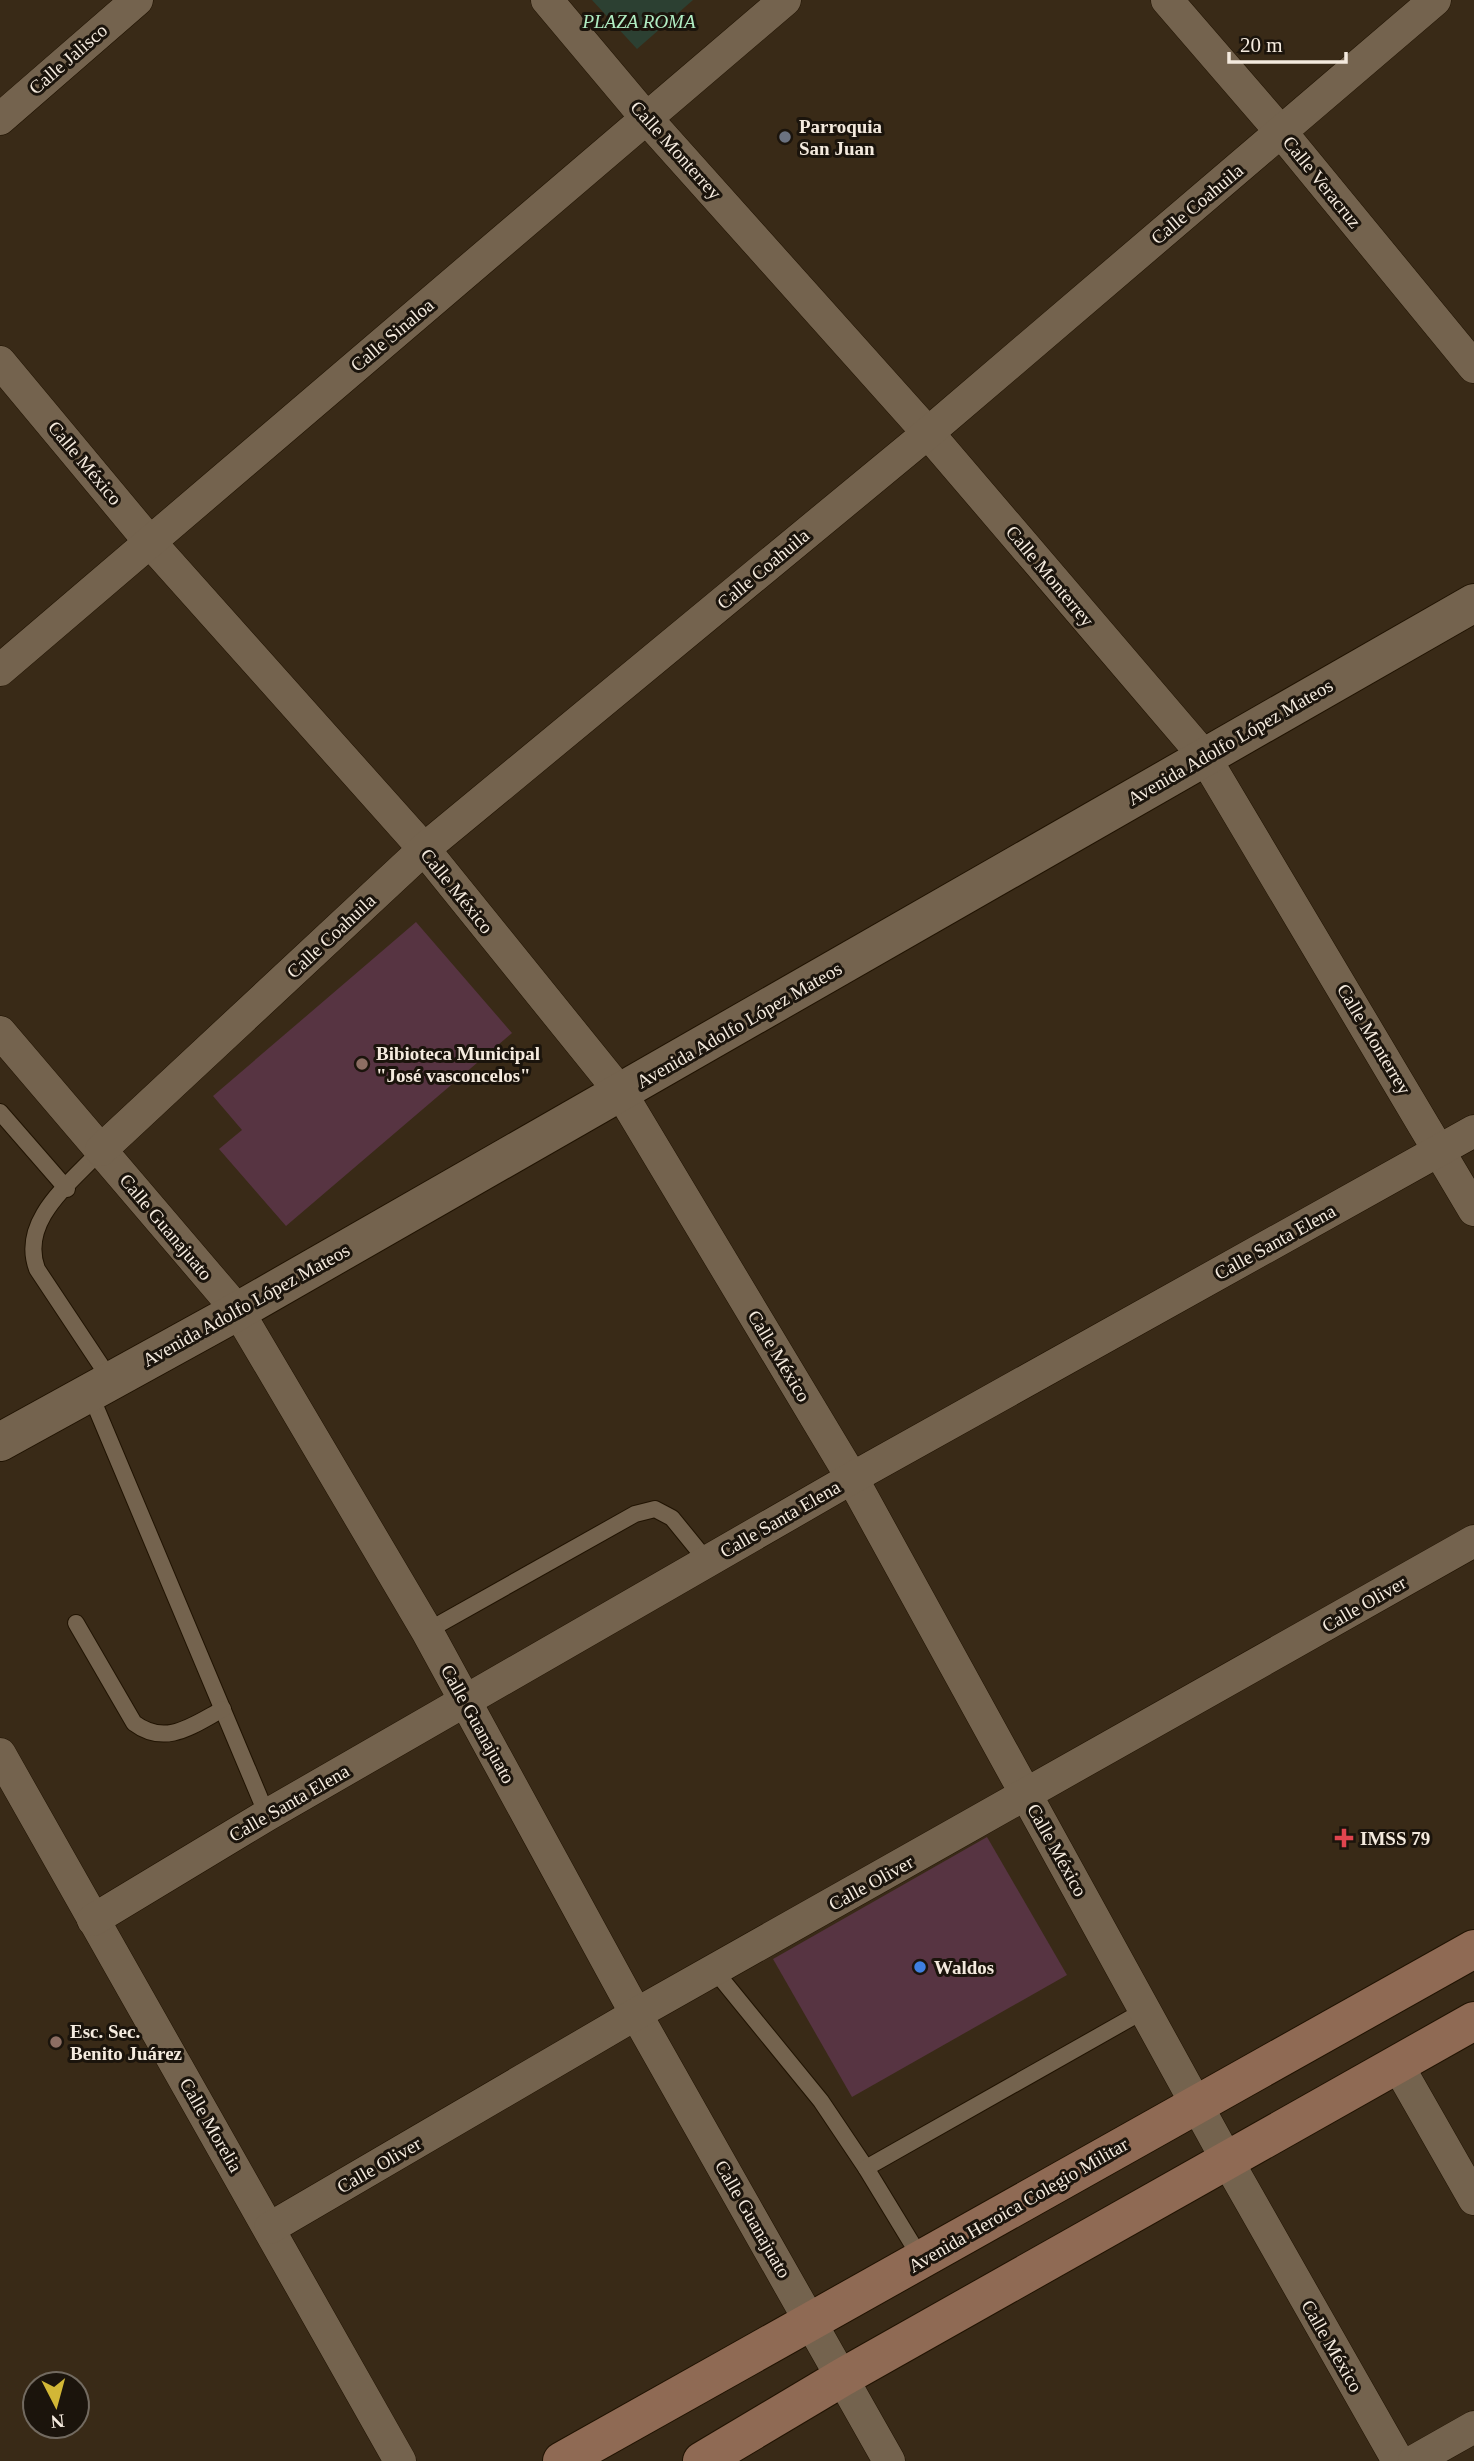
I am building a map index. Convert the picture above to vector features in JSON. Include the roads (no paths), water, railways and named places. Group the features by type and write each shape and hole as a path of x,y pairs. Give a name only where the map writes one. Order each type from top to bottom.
{"main road":[{"name":"Avenida Heroica Colegio Militar","path":"562,2461 1474,1949"},
{"path":"705,2460 843,2377 1474,2021"}],"street":[{"name":"Calle Jalisco","path":"0,119 136,0"},
{"name":"Calle Monterrey","path":"547,0 647,119 928,433 1204,756 1441,1149 1474,1210"},
{"name":"Calle Sinaloa","path":"0,670 785,0"},
{"name":"Calle Veracruz","path":"1167,0 1281,132 1474,367"},
{"name":"Calle Coahuila","path":"101,1150 424,849 928,433 1436,0"},
{"name":"Calle México","path":"0,362 149,541 424,849 621,1093 852,1478 1227,2160 1398,2461"},
{"name":"Avenida Adolfo López Mateos","path":"0,1442 238,1311 621,1093 1474,603"},
{"name":"Calle Guanajuato","path":"0,1032 238,1311 427,1631 636,2014 889,2461"},
{"name":"Calle Santa Elena","path":"93,1920 267,1815 852,1478 1474,1131"},
{"name":"Calle Oliver","path":"270,2228 636,2014 1027,1796 1474,1541"},
{"name":"Calle Morelia","path":"0,1754 400,2461"},
{"path":"1397,2064 1474,2199"},
{"path":"1414,2461 1474,2427"}],"lane":[{"path":"0,1112 67,1189"},
{"path":"101,1150 38,1221 32,1237 32,1256 100,1385 223,1709 267,1815"},
{"path":"427,1631 635,1514 655,1509 673,1518 707,1561"},
{"path":"76,1623 134,1723 145,1731 162,1736 178,1734 223,1709"},
{"path":"715,1972 821,2101 922,2260"},
{"path":"866,2168 1145,2010"}],"place":[{"name":"Parroquia San Juan","path":"785,137"},
{"name":"Bibioteca Municipal \"José vasconcelos\"","path":"362,1064"},
{"name":"IMSS 79","path":"1344,1838"},
{"name":"Waldos","path":"920,1967"},
{"name":"Esc. Sec. Benito Juárez","path":"56,2042"}],"park label":[{"name":"PLAZA ROMA","path":"639,21"}]}
